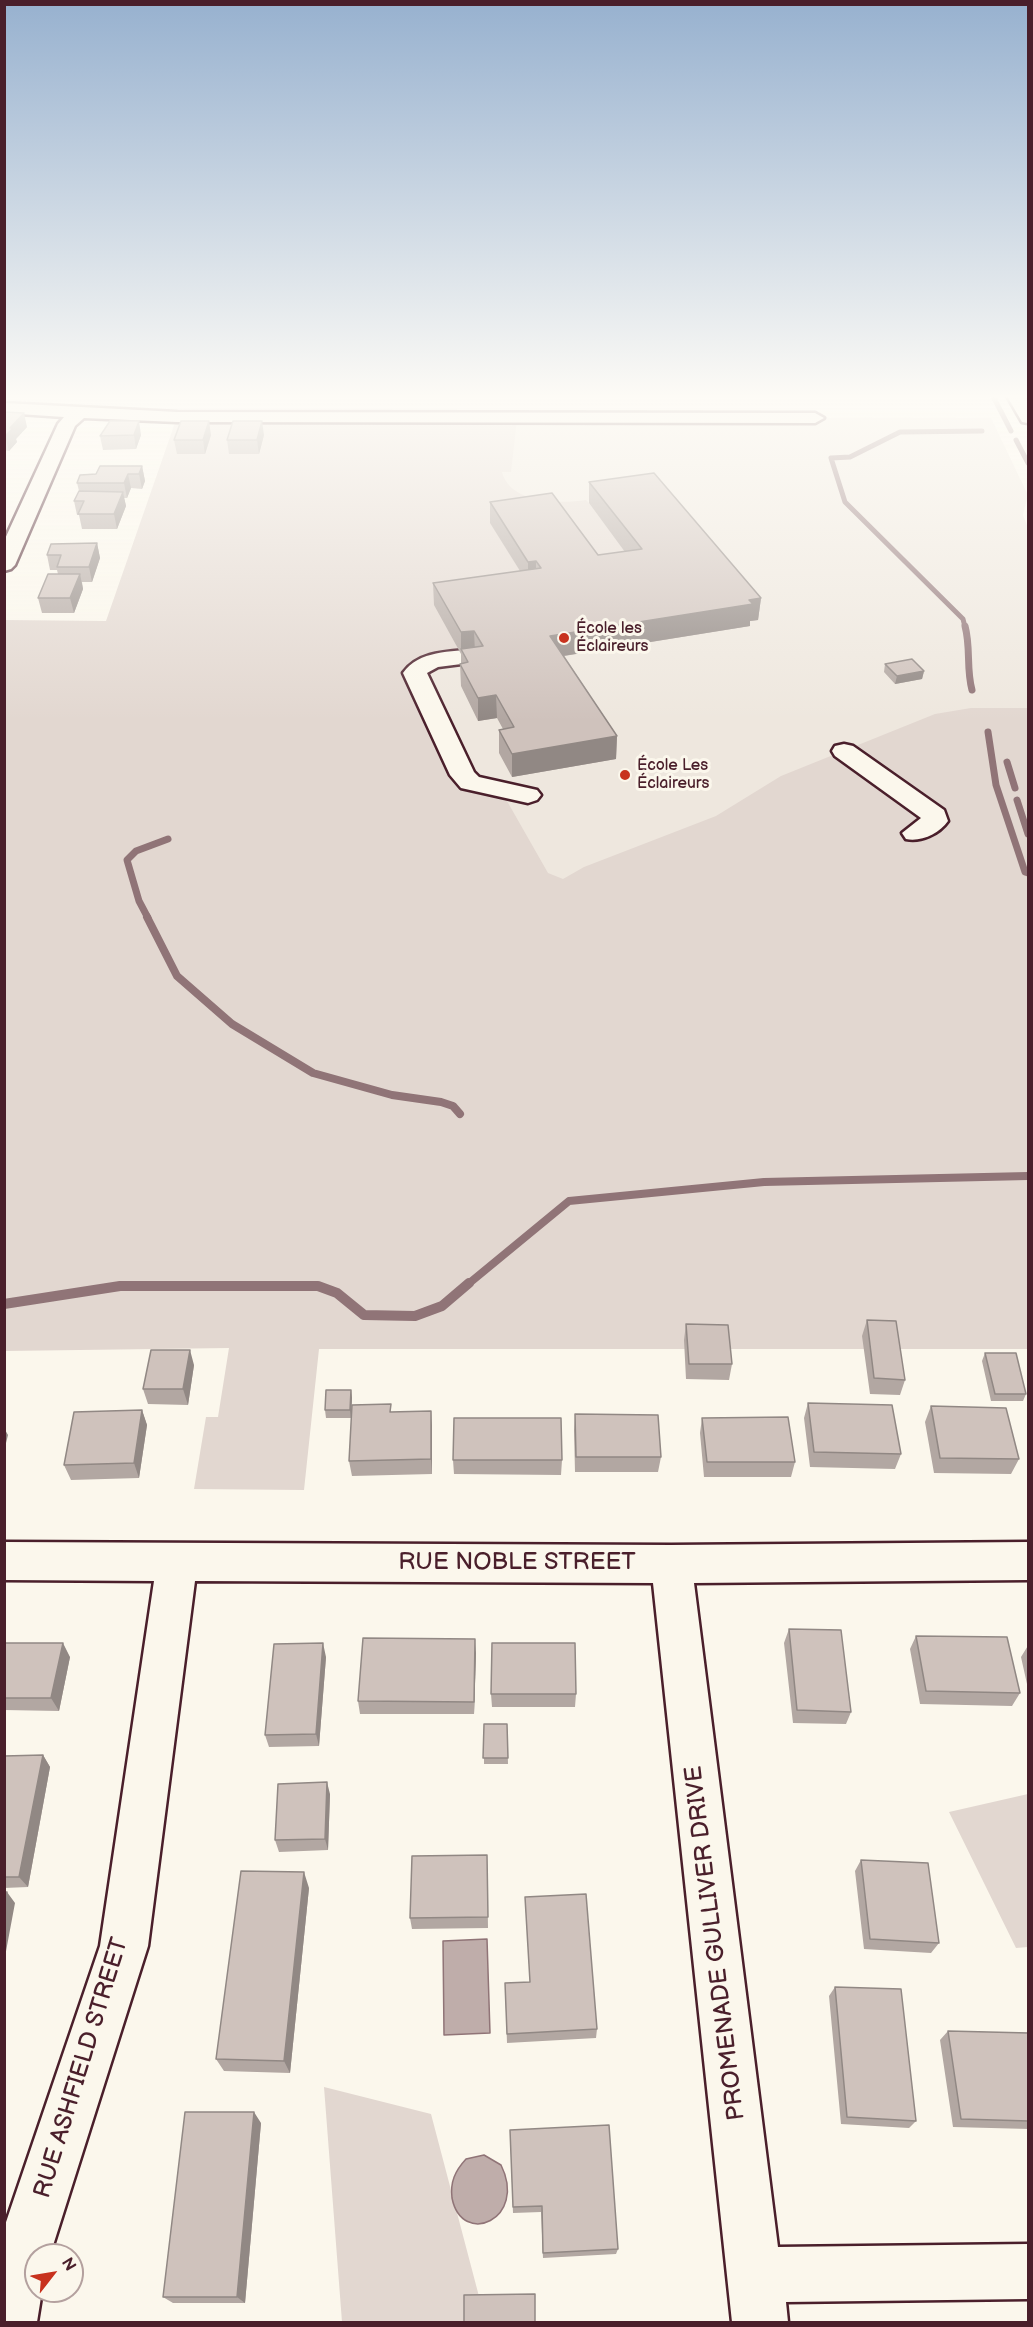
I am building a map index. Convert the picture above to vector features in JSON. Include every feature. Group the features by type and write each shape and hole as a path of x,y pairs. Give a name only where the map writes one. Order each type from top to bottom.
{"street":[{"path":"4,565 31,505"},
{"path":"450,634 470,657 431,662 421,666 415,673 463,775 470,783 528,795"},
{"path":"844,751 934,816 935,821 915,833"},
{"name":"RUE NOBLE STREET","path":"4,1561 671,1564 1029,1561"},
{"name":"RUE ASHFIELD STREET","path":"9,2322 17,2273 124,1946 177,1561"},
{"name":"PROMENADE GULLIVER DRIVE","path":"671,1564 758,2299"},
{"path":"758,2299 1029,2272"}],"shaded area":[{"path":"147,505 590,505 640,571 491,523 528,584 435,605 463,658 421,666 463,775 503,794 548,873 563,879 584,867 716,816 781,776 935,714 971,708 1028,708 1028,1349 319,1349 304,1490 194,1489 206,1417 218,1417 229,1348 5,1351 5,620 106,621"},
{"name":"École Les Éclaireurs","path":"342,505 1026,505 1023,515 1028,528 1028,1114 638,1127"},
{"path":"1028,1794 1028,1947 1016,1948 949,1812"},
{"path":"487,1939 490,2033 444,2035 443,1941"},
{"path":"324,2087 431,2114 481,2304 477,2322 342,2322"},
{"path":"484,2155 501,2165 507,2184 506,2200 500,2212 490,2220 479,2224 468,2222 458,2213 452,2198 452,2187 456,2172 466,2159"}],"building":[{"path":"82,505 118,505 114,514 78,514"},
{"name":"École les Éclaireurs","path":"492,505 561,505 598,555 642,549 607,505 681,505 761,598 749,600 753,604 550,636 617,736 512,754 499,730 514,727 496,695 478,698 460,664 468,662 461,649 483,646 474,631 461,632 433,583 541,568 536,561 528,562"},
{"path":"97,543 89,567 57,567 61,555 47,555 51,544"},
{"path":"48,574 80,574 70,598 38,598"},
{"path":"912,659 924,671 897,676 885,664"},
{"path":"867,1320 896,1321 905,1380 874,1378"},
{"path":"686,1324 728,1325 732,1364 689,1364"},
{"path":"151,1350 190,1350 183,1389 143,1389"},
{"path":"985,1353 1016,1353 1026,1394 995,1394"},
{"path":"326,1390 351,1390 350,1410 325,1410"},
{"path":"808,1403 892,1405 901,1454 814,1452"},
{"path":"391,1404 390,1412 431,1411 431,1459 349,1461 352,1405"},
{"path":"931,1406 1006,1408 1019,1459 940,1458"},
{"path":"142,1410 134,1463 64,1465 74,1412"},
{"path":"575,1414 658,1415 661,1457 576,1457"},
{"path":"788,1417 795,1462 707,1462 702,1418"},
{"path":"454,1418 561,1418 562,1460 453,1460"},
{"path":"789,1629 841,1630 851,1712 797,1710"},
{"path":"916,1636 1007,1637 1020,1693 926,1691"},
{"path":"363,1638 475,1639 474,1702 358,1701"},
{"path":"4,1643 63,1643 51,1698 4,1698"},
{"path":"323,1643 316,1734 265,1735 274,1644"},
{"path":"492,1643 575,1643 576,1694 491,1694"},
{"path":"484,1724 507,1724 508,1758 483,1758"},
{"path":"43,1755 19,1877 4,1877 4,1756"},
{"path":"327,1782 325,1839 275,1840 278,1784"},
{"path":"487,1855 488,1917 410,1918 412,1856"},
{"path":"861,1860 928,1863 939,1943 870,1939"},
{"path":"241,1871 304,1872 284,2061 216,2059"},
{"path":"586,1894 597,2029 507,2034 505,1983 530,1982 525,1897"},
{"path":"835,1987 901,1989 916,2121 847,2117"},
{"path":"948,2031 1029,2033 1029,2121 961,2119"},
{"path":"185,2112 254,2112 237,2297 163,2297"},
{"path":"609,2125 618,2249 543,2253 542,2206 513,2207 510,2130"},
{"path":"535,2294 535,2322 464,2322 464,2295"}],"waterway":[{"path":"848,505 963,619 965,627"},
{"path":"965,626 972,690"},
{"path":"988,732 996,785 1025,872 1028,873"},
{"path":"1007,762 1015,788"},
{"path":"1017,800 1028,834"},
{"path":"148,918 139,901 127,860 136,851 168,839"},
{"path":"147,917 177,976 232,1024 313,1073 392,1095 441,1102 453,1106 460,1114"},
{"path":"467,1285 569,1201 764,1182 1028,1176"},
{"path":"4,1304 120,1286 318,1286 337,1293 364,1315 415,1316 442,1306 469,1283"}],"place":[{"name":"École les Éclaireurs","path":"564,638"},
{"name":"École Les Éclaireurs","path":"625,775"}]}
